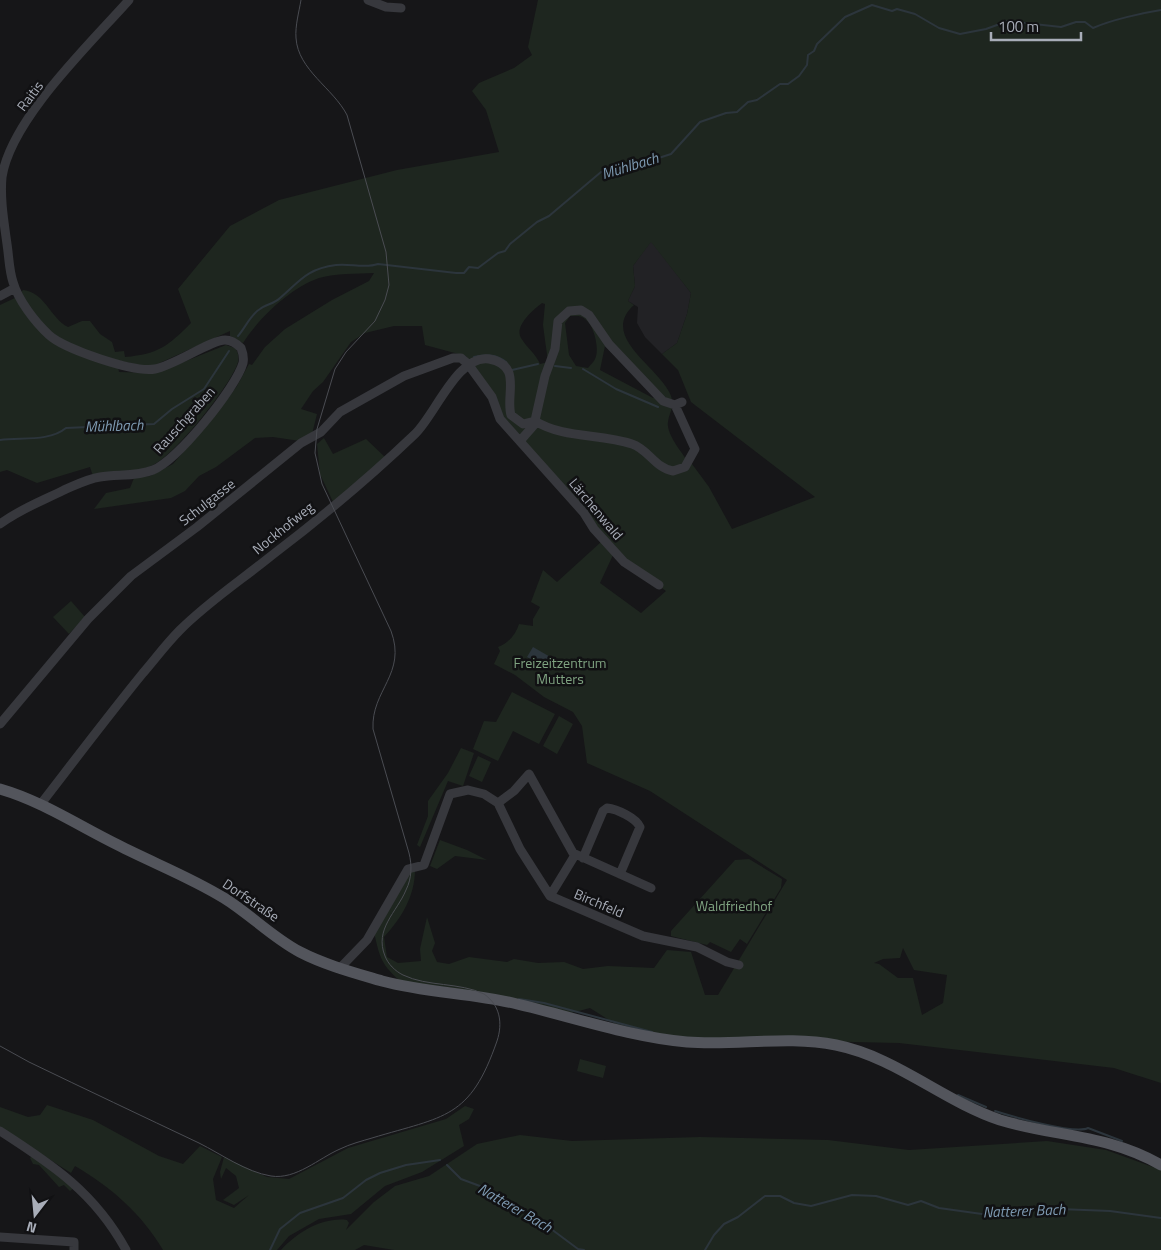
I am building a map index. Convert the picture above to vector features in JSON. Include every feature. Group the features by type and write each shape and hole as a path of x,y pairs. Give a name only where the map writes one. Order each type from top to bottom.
{"main road":[{"name":"Dorfstraße","path":"0,789 40,805 208,889 250,916 294,949 340,968 405,986 495,1000 674,1040 701,1042 803,1041 845,1047 879,1060 951,1099 982,1113 1012,1123 1115,1144 1161,1165"}],"street":[{"name":"Raitis","path":"129,0 45,96 24,127 8,158 2,176 1,200 12,279 15,288 39,325 56,340 122,366 141,370 154,369"},
{"path":"368,0 386,8 401,8"},
{"path":"0,296 15,288"},
{"path":"468,364 474,360 487,359 504,366 510,374 512,384 511,416 523,424 534,421 564,432 631,444 660,466 670,471 685,467 694,453 695,445 678,403 663,401 609,344 589,314 575,309 563,314 558,321 552,361 545,376 534,421 532,430 520,441"},
{"name":"Rauschgraben","path":"0,524 23,508 81,482 99,477 142,473 162,465 186,442 233,384 242,364 243,352 234,342 224,340 154,369"},
{"name":"Schulgasse","path":"0,724 88,619 126,579 210,517 301,443 321,432 340,412 404,376 453,358 461,358 468,364"},
{"name":"Lärchenwald","path":"468,364 492,396 500,419 624,562 659,586"},
{"name":"Nockhofweg","path":"40,805 178,631 220,594 270,557 383,465 424,426 454,380 468,364"},
{"path":"498,803 514,791 529,774 561,835 579,856 651,888"},
{"path":"340,968 367,940 408,868 424,865 450,794 468,790 484,794 498,803 520,849 550,896 579,856 603,811 607,808 615,809 635,821 640,827 620,874"},
{"name":"Birchfeld","path":"550,896 643,936 697,947 727,962 740,966"},
{"path":"0,1131 41,1157 74,1182 105,1216 126,1250"},
{"path":"0,1237 74,1242 74,1250"}],"shaded area":[{"path":"651,241 691,293 687,314 677,343 662,354 645,337 637,323 638,307 628,301 635,286 633,266"},
{"path":"533,647 552,658 547,668 527,657"}],"green space":[{"name":"Freizeitzentrum Mutters","path":"538,0 1161,0 1161,1083 1114,1068 899,1043 713,1039 676,1036 620,1027 590,1008 571,1013 402,983 385,966 374,932 407,873 415,870 410,898 396,923 384,937 387,957 398,963 421,961 420,949 427,917 435,943 432,951 437,962 449,964 469,957 507,962 514,959 538,963 564,962 583,969 608,966 654,968 667,950 691,952 705,995 718,995 787,880 650,791 587,763 582,726 573,712 544,697 515,675 494,664 500,651 498,647 512,638 519,624 533,626 533,619 540,607 531,602 543,570 557,582 601,542 613,555 600,583 641,613 666,591 624,561 503,418 466,356 425,345 422,326 394,326 365,333 351,342 301,409 317,414 312,434 300,441 273,437 255,438 216,467 199,476 185,491 171,498 94,509 106,493 130,488 134,478 150,476 173,464 219,410 237,386 249,364 252,365 265,347 285,329 332,300 369,281 374,273 332,275 308,283 286,296 266,314 243,343 230,336 230,331 153,366 143,366 117,360 119,372 156,373 226,345 235,348 238,353 238,362 214,402 188,434 153,465 139,470 93,476 90,467 37,483 7,470 0,472 0,305 17,297 23,290 31,292 43,301 57,318 68,327 82,321 90,321 100,334 112,342 115,352 124,351 125,357 146,354 162,348 176,338 191,323 178,289 230,226 279,200 397,170 499,152 486,110 472,91 479,83 514,68 532,55 528,47","holes":["651,242 691,293 687,314 677,343 662,354 678,370 691,402 815,497 732,529 709,487 692,464 689,455 686,459 671,436 668,426 672,400 665,385 635,352 627,340 623,329 625,317 634,305 628,301 635,286 633,266","542,303 545,304 543,325 548,362 540,364 521,338 520,328 530,314","570,316 578,316 591,326 597,349 594,360 588,368 576,366 569,355 565,323","605,346 655,397 653,398 600,370","903,948 914,970 947,975 943,1003 922,1015 913,978 898,978 879,964 874,963 883,959 900,958"]},
{"path":"324,438 333,454 366,439 386,458 333,502 320,474 317,444"},
{"path":"71,601 85,617 69,634 53,617"},
{"path":"512,692 555,714 539,744 513,731 498,761 473,749 484,721 496,722"},
{"path":"559,716 573,724 557,754 543,746"},
{"path":"461,748 474,753 463,786 448,781 420,847 417,845 428,816 428,801 448,773"},
{"path":"478,756 491,762 482,782 469,776"},
{"path":"440,840 487,860 455,856 437,869 430,866"},
{"name":"Waldfriedhof","path":"749,859 782,879 781,888 747,944 740,939 731,952 710,942 707,945 671,936 671,931 735,860"},
{"path":"580,1059 606,1066 603,1078 577,1071"},
{"path":"47,1105 93,1120 159,1156 183,1164 200,1146 222,1157 213,1179 216,1200 234,1208 249,1195 234,1205 223,1200 239,1188 236,1176 226,1168 221,1179 220,1172 224,1157 267,1177 289,1179 348,1148 446,1119 465,1106 474,1109 469,1119 459,1125 464,1146 422,1172 385,1186 351,1214 319,1219 289,1236 277,1250 163,1250 155,1237 125,1202 101,1183 75,1166 71,1173 0,1128 0,1107 28,1117 40,1115"},
{"path":"520,1135 572,1141 700,1137 828,1140 909,1150 1047,1141 1106,1150 1161,1170 1161,1250 394,1250 364,1245 355,1250 281,1250 295,1237 320,1223 347,1220 349,1223 346,1230 374,1202 395,1186 429,1176 477,1144"},
{"path":"33,1155 74,1188 70,1191 64,1185 59,1187 39,1165 33,1164 30,1158"}],"waterway":[{"name":"Mühlbach","path":"238,336 257,311 278,300 304,277 317,269 341,265 368,266 378,264 464,273 469,267 478,268 498,253 505,251 510,244 537,222 549,216 601,172 634,166 671,154 700,122 726,113 737,112 748,102 757,100 780,84 788,84 799,76 807,65 808,55 814,51 817,44 845,17 872,5 892,11 897,9 915,14 939,28 960,34 986,29 1008,21 1061,27 1076,22 1085,22 1093,28 1127,17 1161,10"},
{"name":"Mühlbach","path":"0,440 43,437 66,428 154,424 172,409 204,389 229,351"},
{"path":"474,357 491,355 506,362"},
{"path":"512,370 538,364"},
{"path":"555,366 571,368"},
{"path":"583,369 616,389 658,407"},
{"path":"519,999 544,1003 652,1032"},
{"path":"958,1095 986,1107"},
{"path":"995,1111 1057,1127 1070,1129 1088,1128 1122,1141"},
{"name":"Natterer Bach","path":"270,1250 280,1229 300,1213 343,1198 366,1180 380,1173 406,1165 440,1160"},
{"name":"Natterer Bach","path":"447,1165 461,1179 488,1189 531,1214 578,1249 584,1250"},
{"name":"Natterer Bach","path":"705,1250 714,1235 724,1224 738,1217 765,1196 780,1196 794,1203 811,1206 852,1195 876,1196 908,1205 921,1201 939,1208 982,1214 1028,1214 1034,1209 1059,1209 1110,1211 1161,1218"}],"tram line":[{"path":"0,1046 29,1062 199,1143 243,1167 262,1174 280,1176 298,1172 332,1153 360,1141 419,1125 452,1110 465,1100 476,1086 487,1067 497,1041 500,1028 499,1015 494,1003 489,998 474,990 413,979 403,975 388,962 382,946 384,929 406,890 411,871 409,853 373,729 377,703 392,671 395,659 395,646 391,631 322,484 315,453 317,429 335,369 346,352 375,321 385,300 389,285 386,252 347,115 341,105 309,69 298,49 296,29 301,0"}]}
